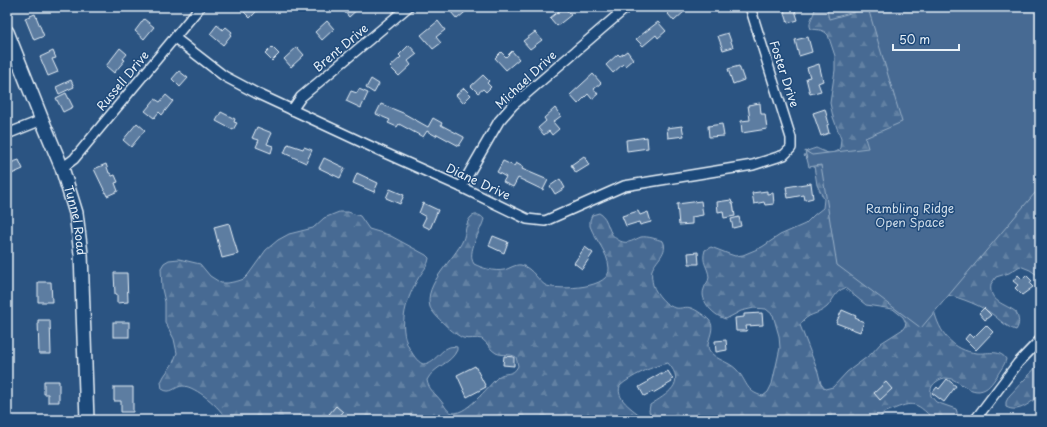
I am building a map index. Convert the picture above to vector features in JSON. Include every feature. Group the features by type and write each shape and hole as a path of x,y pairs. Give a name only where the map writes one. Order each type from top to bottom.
{"main road":[{"name":"Tunnel Road","path":"7,32 62,168 76,213 81,254 87,420"}],"street":[{"name":"Russell Drive","path":"62,168 74,159 200,7"},
{"name":"Brent Drive","path":"292,110 301,97 408,7"},
{"name":"Michael Drive","path":"461,187 499,121 513,105 626,7"},
{"name":"Foster Drive","path":"750,7 792,138 791,148"},
{"name":"Diane Drive","path":"175,38 224,76 256,93 527,219 545,221 624,186 754,165 784,155 791,148"},
{"path":"7,134 42,120"},
{"path":"975,420 1018,363 1040,340"}],"green space":[{"path":"815,7 1040,7 1040,277 1030,270 1020,266 1009,273 996,277 991,284 992,295 995,299 1016,312 1019,321 1016,330 1006,325 983,308 965,300 948,295 934,310 943,333 961,349 977,353 997,353 1006,359 1004,365 993,381 987,388 982,390 973,390 947,378 936,382 933,385 931,396 936,402 956,409 957,420 934,420 922,408 912,404 883,413 879,420 653,420 649,411 650,405 663,397 675,383 676,377 668,363 642,372 620,386 619,391 624,401 645,420 226,420 208,398 188,387 180,386 170,391 165,391 162,389 161,382 173,363 177,353 174,339 165,322 165,302 162,289 161,268 164,263 169,260 179,259 200,264 210,276 221,283 238,281 244,279 248,275 266,250 278,240 289,234 313,228 324,218 339,212 348,212 360,216 369,229 389,235 429,258 407,302 404,321 405,339 415,357 423,364 433,360 447,348 457,347 457,350 451,359 434,371 427,380 431,389 450,412 456,413 462,411 476,400 498,377 503,374 514,372 518,366 516,357 496,353 482,339 465,339 459,336 440,320 430,307 429,298 431,290 435,281 463,240 469,219 477,215 484,219 473,248 472,259 474,264 492,270 504,270 521,265 529,269 541,282 547,286 573,288 594,284 602,280 607,275 609,268 608,262 604,251 590,226 592,215 599,213 605,219 612,235 620,241 629,242 644,237 663,241 663,253 652,270 653,285 662,300 676,308 687,307 696,310 709,320 712,327 708,343 709,350 715,356 736,369 749,389 763,396 768,392 772,384 780,348 779,336 773,315 766,309 754,308 741,311 726,319 713,312 706,303 703,294 709,277 704,261 704,254 705,250 711,247 735,256 743,255 762,247 780,235 805,224 823,208 824,199 817,185 814,166 804,156 807,151 816,148 828,153 837,151 840,148 841,139 833,117 830,103 835,70 835,56 828,35 822,31 811,29 810,23","holes":["845,288 866,305 893,309 903,317 906,323 905,326 903,329 881,343 871,354 847,372 833,387 825,389 821,384 800,325 806,318 827,307 836,294"]},
{"name":"Rambling Ridge Open Space","path":"826,7 1040,7 1040,187 921,328 837,265 821,165 809,167 805,151 812,155 868,148 865,138 902,122 868,8 829,19"},
{"path":"1040,363 1040,395 1029,404 1020,408 1011,409 1006,407 1006,402 1009,396"}],"building":[{"path":"239,7 261,7 250,18"},
{"path":"346,7 360,7 349,17 343,10"},
{"path":"454,7 471,7 457,19 450,11"},
{"path":"564,7 571,15 557,26 550,18"},
{"path":"675,7 681,7 685,11 674,21 668,14"},
{"path":"783,7 794,7 798,20 788,23"},
{"path":"35,14 44,36 34,40 25,18"},
{"path":"144,19 154,27 144,39 135,31"},
{"path":"327,21 334,29 322,40 315,32"},
{"path":"438,21 445,30 436,37 441,43 433,49 421,35"},
{"path":"658,22 666,31 658,38 656,35 643,46 636,39"},
{"path":"217,25 223,30 226,27 232,32 223,45 210,34"},
{"path":"535,32 542,40 530,49 523,41"},
{"path":"728,33 733,47 723,50 718,36"},
{"path":"808,37 812,52 799,56 795,40"},
{"path":"409,45 417,54 408,61 411,65 399,76 390,67 401,57 399,55"},
{"path":"272,47 279,54 272,61 265,54"},
{"path":"297,47 304,55 291,67 284,59"},
{"path":"120,48 127,54 123,59 125,60 114,73 106,66"},
{"path":"53,51 56,58 52,59 58,72 48,76 40,57"},
{"path":"512,51 519,59 506,70 495,58 501,52 506,57"},
{"path":"627,51 633,59 625,66 623,64 613,73 606,65 618,54 620,56"},
{"path":"819,64 823,81 818,83 821,91 810,94 806,78 810,77 807,68"},
{"path":"739,66 744,80 733,84 728,69"},
{"path":"179,71 188,78 180,87 172,79"},
{"path":"593,74 601,83 594,89 598,94 592,99 588,94 578,104 570,95"},
{"path":"483,75 489,81 487,83 491,87 486,92 483,89 478,93 471,86"},
{"path":"371,79 379,84 374,93 366,88"},
{"path":"71,80 74,87 59,94 56,87"},
{"path":"464,88 471,95 463,103 456,95"},
{"path":"359,89 368,93 361,108 346,101 351,91 357,93"},
{"path":"66,93 73,107 63,112 56,98"},
{"path":"166,95 173,101 162,115 159,112 154,118 145,111 155,99 160,102"},
{"path":"760,103 761,114 765,114 767,129 742,133 741,121 750,120 748,105"},
{"path":"381,104 403,113 428,127 433,118 442,123 441,125 464,138 459,146 437,134 436,136 427,131 423,137 399,124 397,127 388,123 390,120 376,114"},
{"path":"555,108 561,116 553,122 559,129 552,135 549,131 544,135 538,128 546,121 544,118"},
{"path":"825,109 829,124 827,125 829,133 821,136 813,113"},
{"path":"221,112 235,119 234,122 237,123 233,130 216,121"},
{"path":"137,123 145,130 131,147 123,140"},
{"path":"722,124 724,136 709,137 708,126"},
{"path":"682,126 684,136 668,138 667,128"},
{"path":"257,127 272,133 267,144 273,146 271,153 256,147 259,140 252,138"},
{"path":"647,137 648,148 627,151 626,140"},
{"path":"288,144 303,149 304,147 312,150 306,163 284,153"},
{"path":"584,156 589,165 576,173 571,165"},
{"path":"324,158 345,168 340,178 319,168"},
{"path":"19,160 23,169 7,176 7,164"},
{"path":"503,161 514,166 516,163 523,167 522,169 548,180 543,190 518,178 513,187 503,182 506,177 497,172"},
{"path":"106,164 109,173 112,176 115,175 118,182 115,183 118,191 107,196 94,169"},
{"path":"357,173 378,183 374,192 353,183"},
{"path":"560,179 565,188 555,194 550,186"},
{"path":"811,183 813,198 805,200 804,195 788,198 786,187"},
{"path":"390,189 404,195 400,204 386,198"},
{"path":"767,191 767,194 773,193 774,204 765,205 764,202 754,204 752,193"},
{"path":"731,200 733,203 735,216 724,218 723,211 718,212 717,202"},
{"path":"701,201 703,215 692,217 692,224 679,225 677,204"},
{"path":"423,203 438,210 430,229 422,225 426,217 419,213"},
{"path":"638,211 640,215 648,212 651,222 640,225 639,222 626,226 622,216"},
{"path":"739,217 741,226 733,228 731,219"},
{"path":"229,223 238,254 222,258 214,227"},
{"path":"493,236 508,242 504,253 489,246"},
{"path":"585,247 593,253 582,269 574,263"},
{"path":"698,252 699,264 689,264 688,253"},
{"path":"114,273 127,273 128,302 117,303"},
{"path":"1018,275 1022,279 1026,275 1032,281 1030,284 1033,287 1022,295 1015,288 1018,285 1013,281"},
{"path":"38,282 51,282 52,302 38,302"},
{"path":"984,308 991,315 985,320 979,313"},
{"path":"842,310 856,316 855,318 864,322 860,332 836,323"},
{"path":"762,313 763,325 746,326 747,331 736,331 735,318 744,317 744,314"},
{"path":"38,320 50,320 51,354 39,354"},
{"path":"113,322 129,322 129,337 113,337"},
{"path":"986,325 993,332 976,350 965,339 969,334 973,338"},
{"path":"726,340 727,350 716,352 715,341"},
{"path":"504,356 514,357 514,366 503,365"},
{"path":"475,366 486,387 467,397 457,375"},
{"path":"668,371 673,379 671,380 672,382 653,393 652,392 644,396 639,387 661,373 661,375"},
{"path":"947,379 956,386 944,402 932,393 937,387 939,389"},
{"path":"44,381 59,381 59,402 48,402 48,394 44,394"},
{"path":"886,382 892,389 880,400 874,393"},
{"path":"114,387 133,387 133,412 121,412 121,401 114,401"},
{"path":"336,406 343,412 337,420 329,414"}]}
